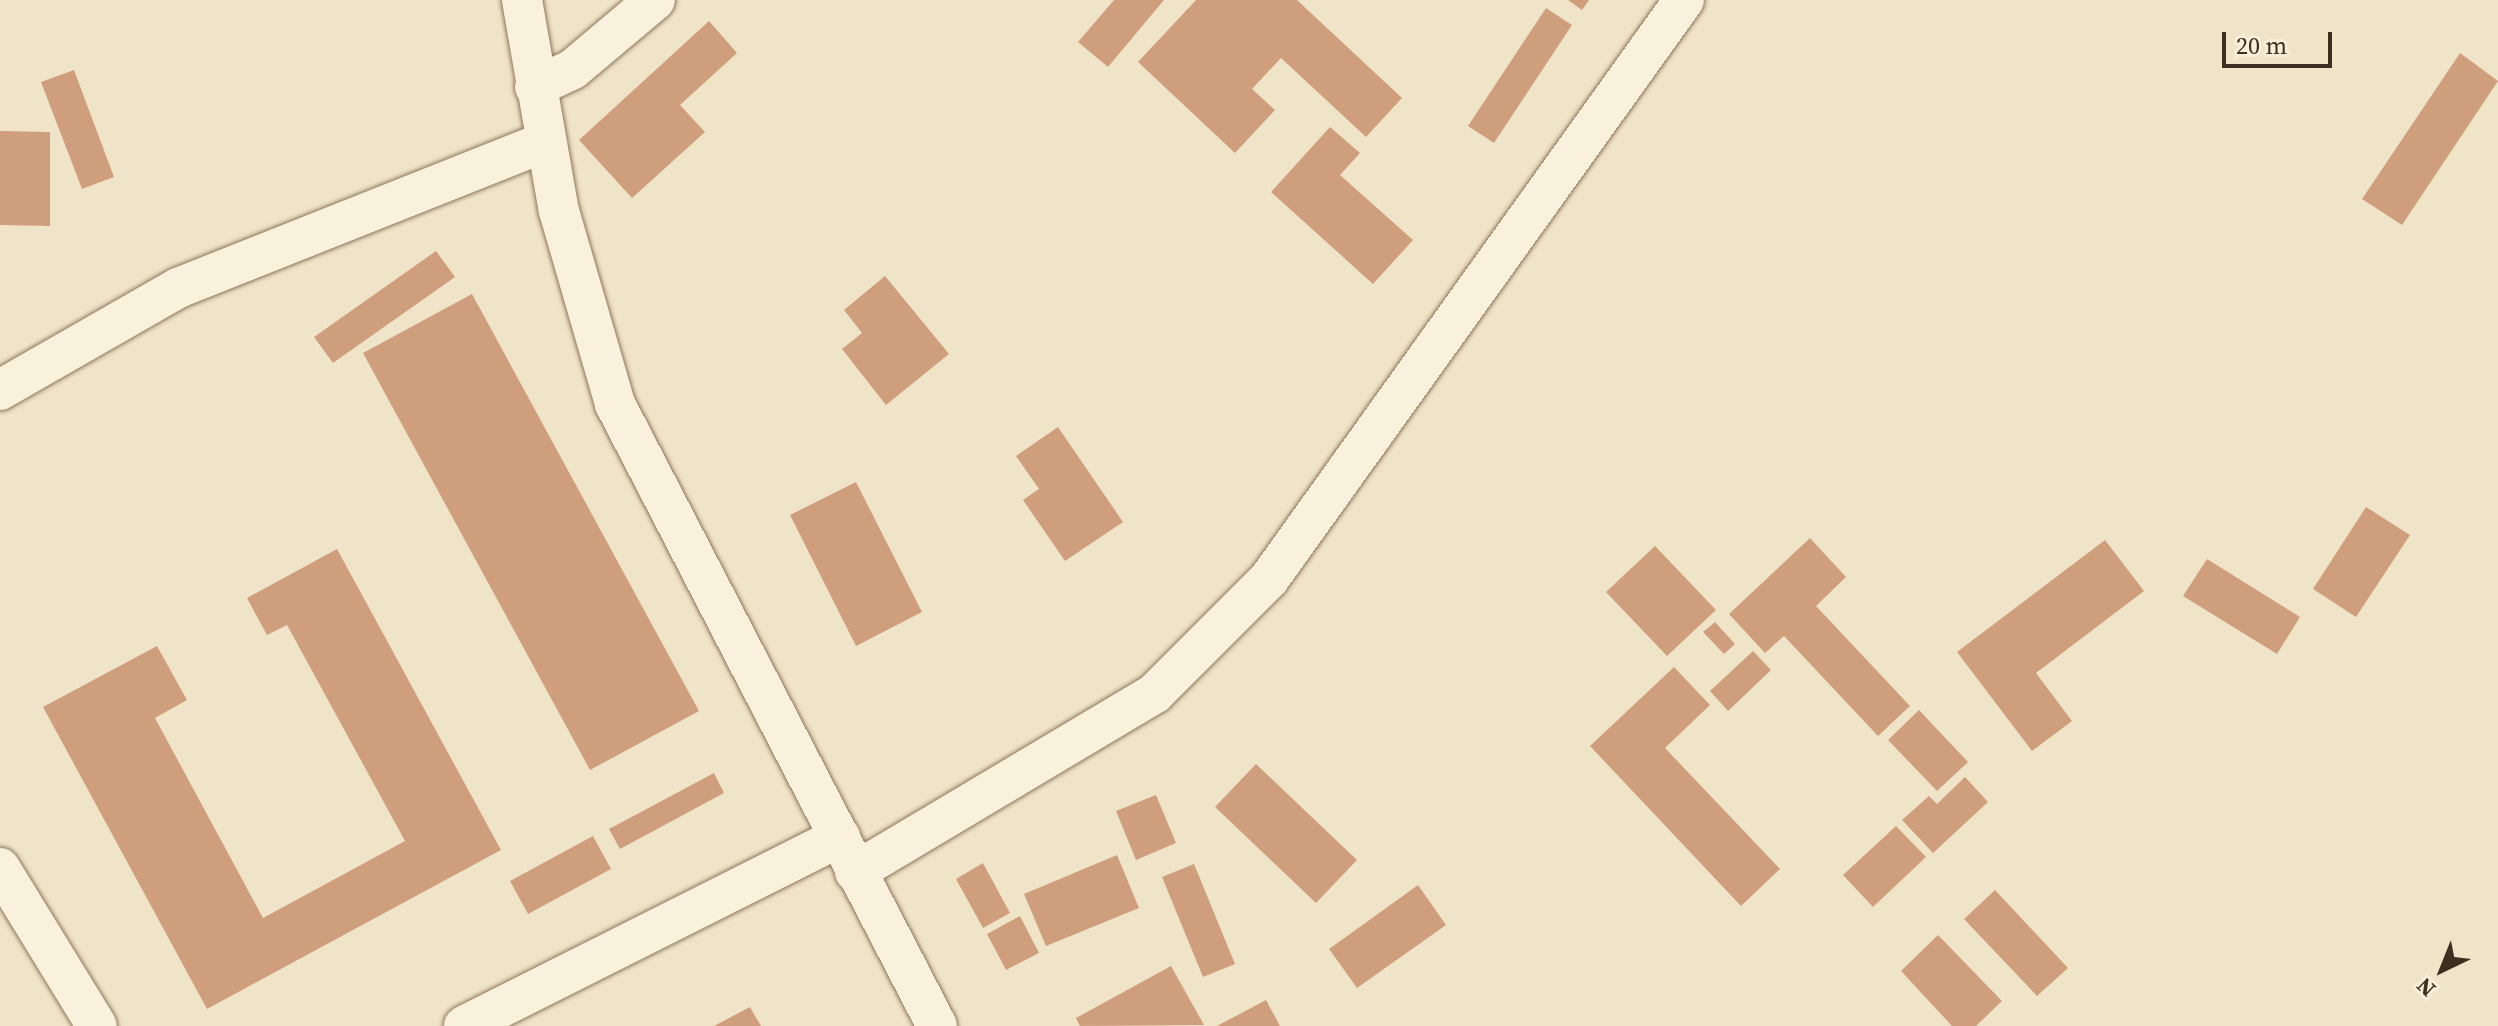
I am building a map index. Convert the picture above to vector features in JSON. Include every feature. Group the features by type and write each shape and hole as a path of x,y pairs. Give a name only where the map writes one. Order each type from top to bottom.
{"street":[{"path":"522,0 545,142 580,297 615,404 937,1026"},
{"path":"535,87 573,69 655,0"},
{"path":"464,1026 848,854 1155,693 1269,579 1684,0"},
{"path":"0,390 178,288 545,142"},
{"path":"0,868 97,1026"}],"building":[{"path":"1114,0 1164,0 1108,67 1078,42"},
{"path":"1196,0 1297,0 1402,98 1366,137 1281,58 1252,89 1275,110 1235,153 1138,62"},
{"path":"1568,0 1589,0 1582,10"},
{"path":"1546,8 1572,25 1494,143 1468,126"},
{"path":"709,21 737,53 680,105 705,132 632,198 579,140"},
{"path":"2460,53 2498,81 2402,225 2362,199"},
{"path":"74,70 114,177 82,189 41,82"},
{"path":"1330,127 1360,153 1340,175 1413,240 1373,284 1271,192"},
{"path":"0,131 50,132 50,226 0,225"},
{"path":"436,251 455,277 333,363 314,337"},
{"path":"885,276 949,354 886,405 842,349 862,333 844,310"},
{"path":"472,294 699,711 590,770 363,353"},
{"path":"1058,427 1123,522 1065,561 1023,500 1039,489 1016,456"},
{"path":"856,482 922,612 856,646 790,515"},
{"path":"2366,507 2410,535 2356,617 2313,589"},
{"path":"1810,538 1846,577 1816,606 1910,706 1878,736 1784,636 1765,653 1729,614"},
{"path":"2105,540 2144,591 2036,673 2072,721 2032,751 1957,652"},
{"path":"1655,546 1716,610 1667,656 1606,592"},
{"path":"337,549 501,850 207,1009 43,707 157,646 187,700 155,718 263,918 405,841 287,625 267,635 247,598"},
{"path":"2207,559 2300,617 2277,654 2183,596"},
{"path":"1715,622 1735,644 1724,654 1703,632"},
{"path":"1753,651 1771,670 1728,711 1710,691"},
{"path":"1674,667 1710,705 1665,748 1780,869 1741,906 1590,746"},
{"path":"1919,710 1968,762 1937,791 1888,740"},
{"path":"1256,764 1357,860 1316,903 1215,807"},
{"path":"714,773 724,793 620,849 609,829"},
{"path":"1965,777 1988,802 1933,853 1902,820 1929,796 1937,804"},
{"path":"1156,795 1176,843 1136,860 1116,811"},
{"path":"1896,826 1926,857 1873,907 1843,875"},
{"path":"593,836 611,869 528,914 510,881"},
{"path":"1117,855 1139,908 1046,946 1024,894"},
{"path":"983,863 1010,913 983,928 956,879"},
{"path":"1194,864 1235,964 1203,977 1162,877"},
{"path":"1418,885 1446,925 1357,988 1329,949"},
{"path":"1995,890 2068,968 2037,996 1964,919"},
{"path":"1020,916 1039,953 1006,970 987,934"},
{"path":"1938,935 2002,1001 1976,1026 1952,1026 1901,971"},
{"path":"1171,966 1204,1025 1080,1026 1076,1018"},
{"path":"1266,1000 1280,1026 1217,1026"},
{"path":"750,1007 761,1026 714,1026"}]}
